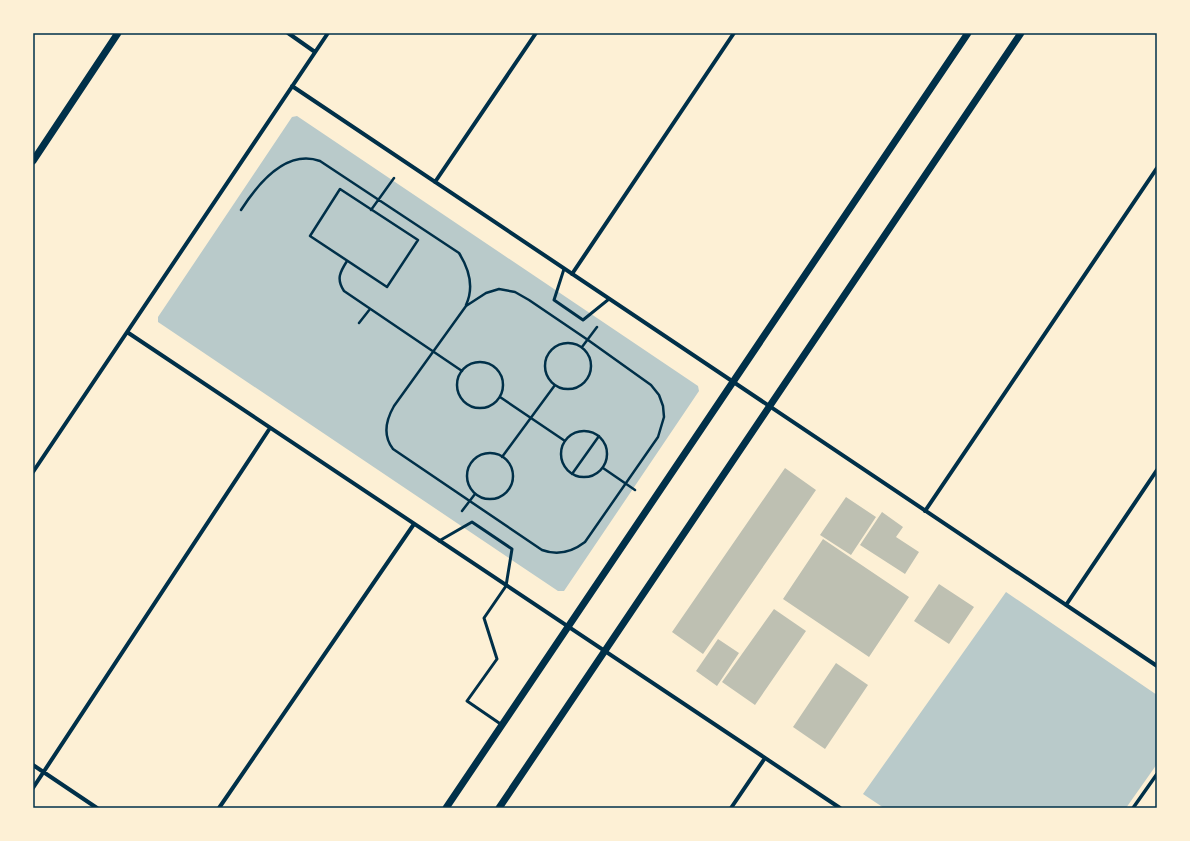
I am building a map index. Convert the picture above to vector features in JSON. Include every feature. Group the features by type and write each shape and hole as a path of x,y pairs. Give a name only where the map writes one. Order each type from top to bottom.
{"street":[{"path":"33,161 118,33"},
{"path":"288,33 315,52"},
{"path":"33,472 328,33"},
{"path":"435,182 536,33"},
{"path":"572,274 734,33"},
{"path":"446,808 968,33"},
{"path":"499,808 1021,33"},
{"path":"292,86 1157,666"},
{"path":"925,511 1157,168"},
{"path":"127,332 840,808"},
{"path":"33,788 270,428"},
{"path":"1066,605 1157,470"},
{"path":"219,808 414,524"},
{"path":"731,808 765,758"},
{"path":"33,765 97,808"},
{"path":"1133,808 1157,774"}],"lane":[{"path":"564,269 554,300 583,320 609,299"},
{"path":"439,541 472,522 512,549 506,586 484,618 497,659 468,701 502,725"}],"path":[{"path":"241,210 259,185 275,171 296,160 310,157 320,160 459,253 465,263 470,286 470,296 466,306 390,413 386,430 386,439 393,449 542,550 558,553 578,547 585,542 658,437 662,428 664,406 659,395 651,385 529,300 507,290 493,291 466,306"},
{"path":"372,210 394,178"},
{"path":"340,189 372,210 418,240 387,286 310,236 340,189"},
{"path":"347,261 341,271 339,284 344,291 462,371"},
{"path":"360,323 370,309"},
{"path":"582,348 599,324"},
{"path":"570,343 582,348 588,354 591,362 589,377 579,387 571,389 564,389 555,385 547,375 545,368 549,353 562,344 570,343"},
{"path":"481,361 495,367 503,380 503,388 500,397 491,406 483,408 468,405 459,394 457,386 458,379 462,371 473,362 481,361"},
{"path":"502,457 555,385"},
{"path":"500,397 565,441"},
{"path":"577,432 592,432 599,436 607,450 607,457 603,468 594,475 587,477 572,474 562,463 562,448 565,441 577,432"},
{"path":"572,474 599,436"},
{"path":"490,452 502,457 510,464 512,471 511,486 506,492 492,499 485,499 475,494 468,485 466,478 470,463 476,457 490,452"},
{"path":"603,468 635,490"},
{"path":"461,513 475,494"}],"shaded area":[{"path":"297,116 698,386 699,391 564,591 558,591 158,322 158,317 292,117"},
{"path":"1006,592 1157,695 1157,764 1126,808 884,808 863,794"}],"building":[{"path":"785,468 816,490 703,654 672,632"},
{"path":"846,497 876,517 851,555 820,535"},
{"path":"882,512 903,527 896,537 919,552 905,574 860,545"},
{"path":"823,539 909,597 869,657 783,599"},
{"path":"939,584 974,607 949,644 914,621"},
{"path":"774,609 806,631 755,705 722,682"},
{"path":"718,639 739,653 717,686 696,671"},
{"path":"836,663 868,685 825,749 793,727"}]}
